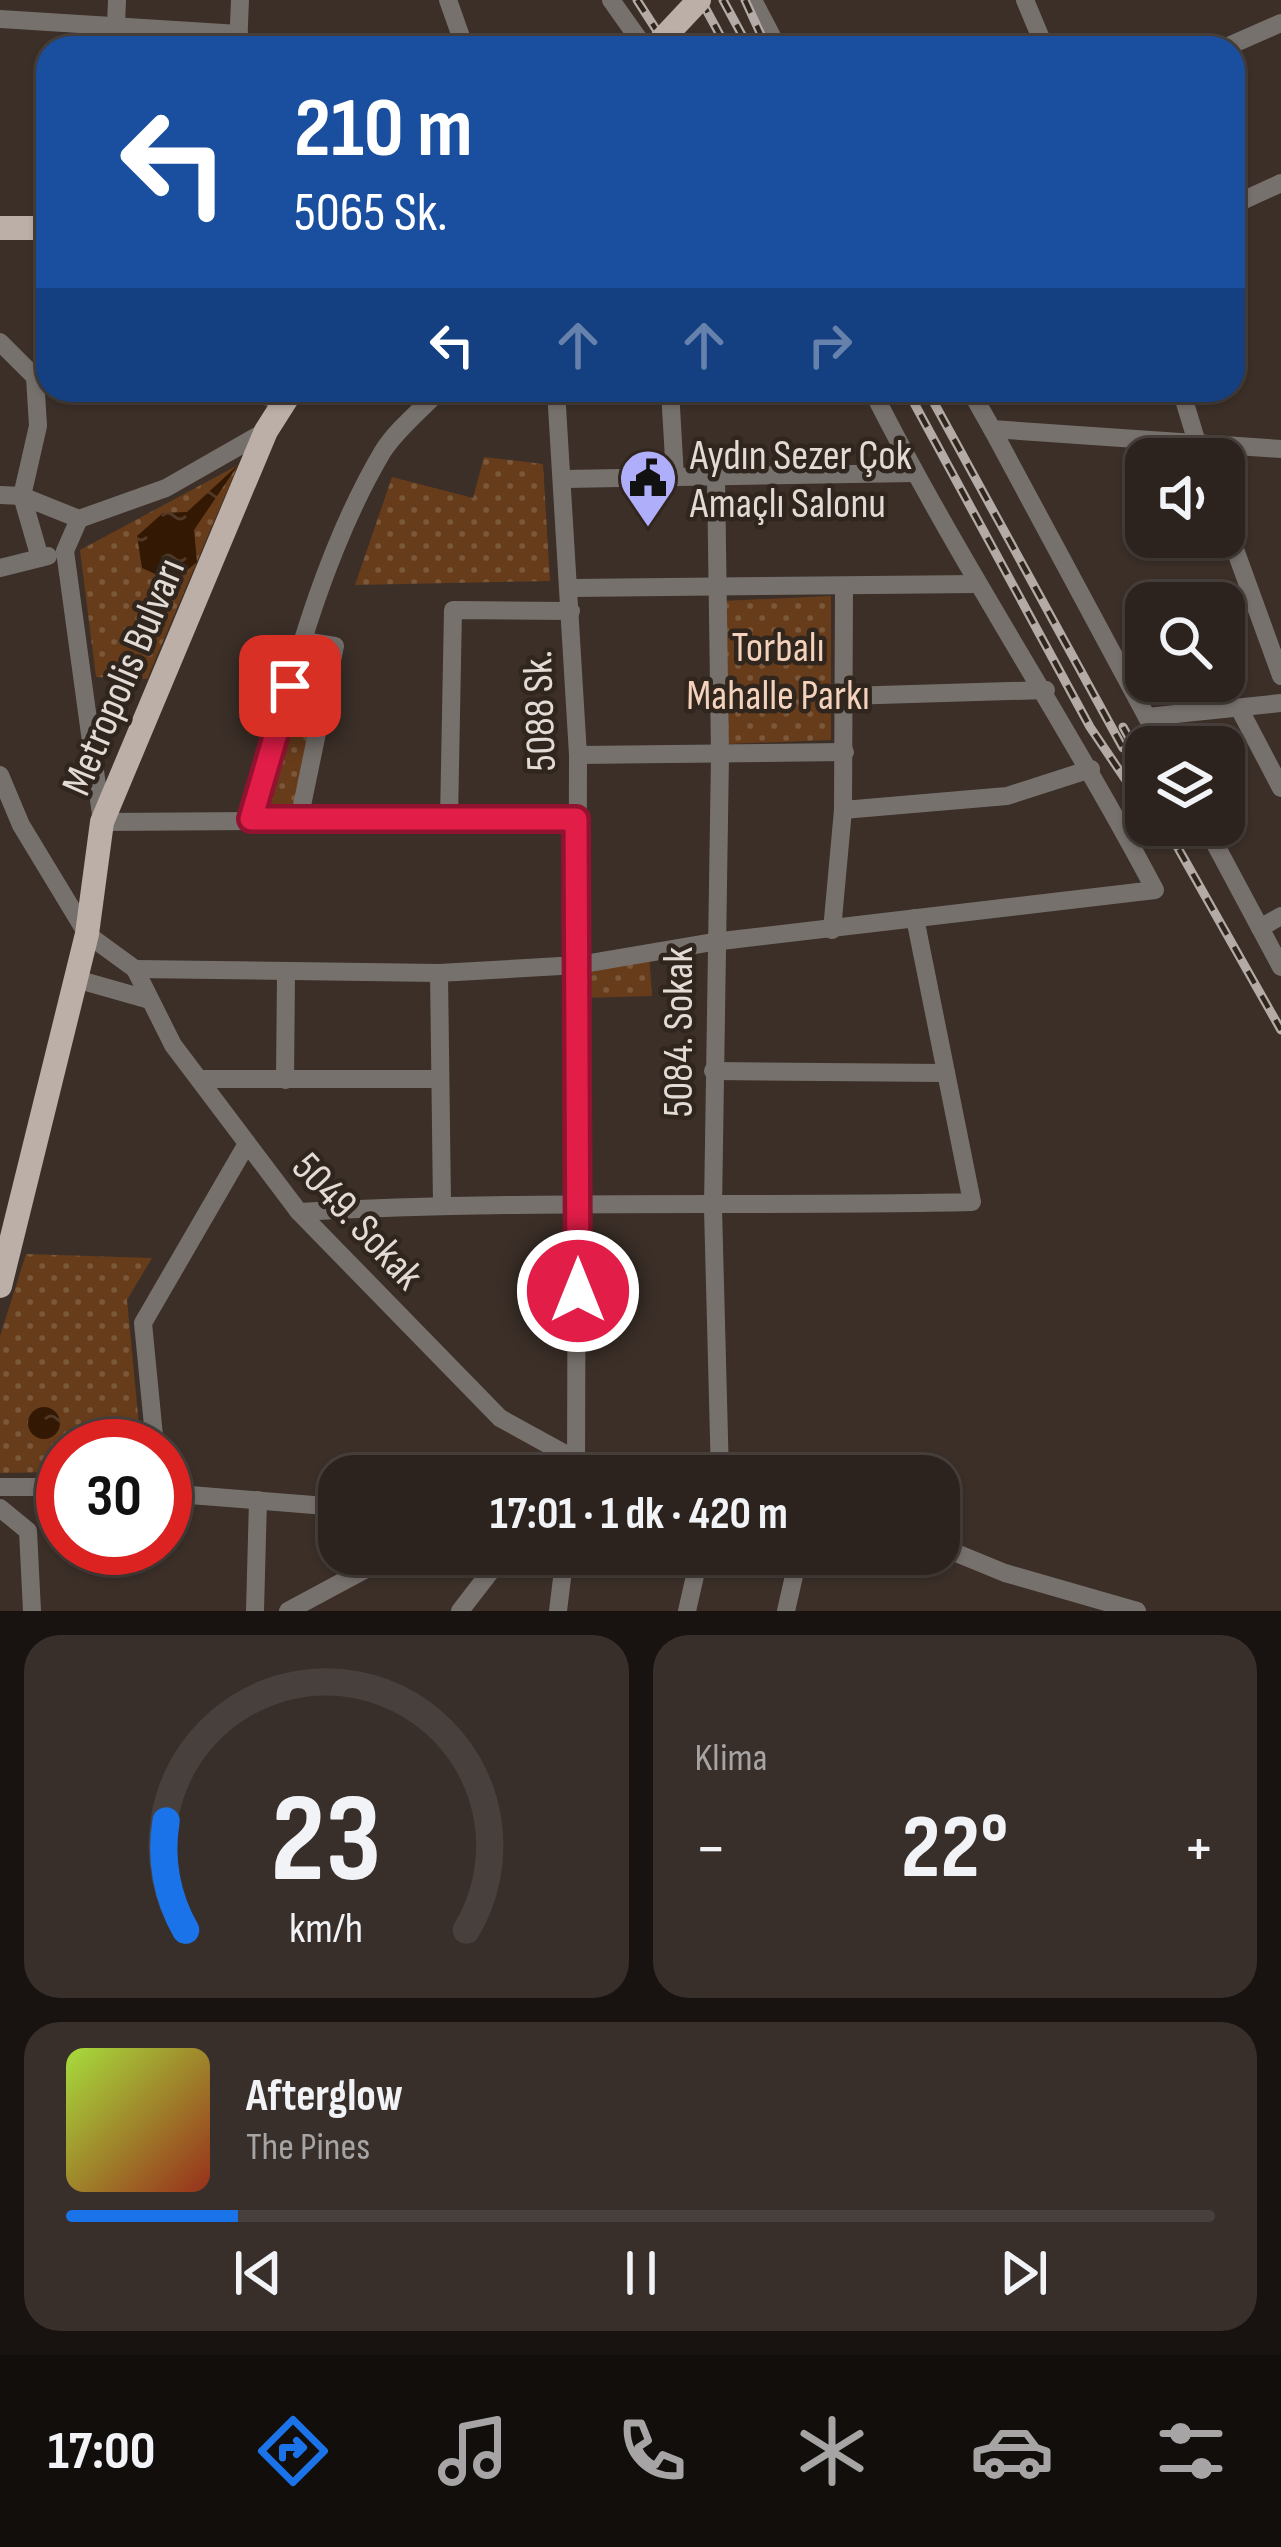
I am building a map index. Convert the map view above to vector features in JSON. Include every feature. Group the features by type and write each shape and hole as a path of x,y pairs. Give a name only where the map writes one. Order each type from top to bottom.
{"main road":[{"path":"660,36 699,0"},
{"path":"0,228 36,228"},
{"name":"Metropolis Bulvarı","path":"0,1286 87,934 101,821 266,430 283,402"}],"street":[{"path":"116,26 117,0"},
{"path":"238,36 240,0"},
{"path":"448,0 461,36"},
{"path":"611,0 639,36"},
{"path":"753,0 772,36"},
{"path":"1025,0 1040,36"},
{"path":"0,19 116,26 158,36"},
{"path":"1245,39 1281,23"},
{"path":"1245,199 1281,182"},
{"path":"0,342 36,372"},
{"path":"40,402 22,496 40,558"},
{"path":"251,819 303,641 385,448 429,402"},
{"name":"5088 Sk.","path":"557,402 578,754 573,1455"},
{"path":"671,402 675,477"},
{"path":"135,969 439,973 578,965 713,941 1155,890 1091,769 977,584 878,402"},
{"path":"977,402 1152,726"},
{"path":"1185,402 1195,438"},
{"path":"992,429 1125,442"},
{"path":"0,495 22,496 79,518 166,488 266,430"},
{"path":"1245,449 1281,449"},
{"path":"564,479 914,472"},
{"name":"5084. Sokak","path":"716,476 720,755 713,941 713,1208 719,1455"},
{"path":"79,518 64,551 101,821 576,819"},
{"path":"0,568 64,551"},
{"path":"1238,558 1281,676"},
{"path":"570,588 977,584"},
{"path":"832,930 843,810 844,587"},
{"path":"448,820 453,610 571,611"},
{"path":"299,820 335,646 303,641"},
{"path":"846,696 1046,690"},
{"path":"1147,717 1281,703"},
{"path":"1239,708 1281,788"},
{"path":"578,754 844,752"},
{"path":"843,810 1007,796 1091,769"},
{"path":"0,775 22,825 87,934"},
{"path":"0,834 22,825"},
{"path":"1216,846 1281,967"},
{"path":"1260,928 1281,916"},
{"path":"299,1212 442,1204 713,1208 972,1202 915,918"},
{"name":"5049. Sokak","path":"87,934 135,969 173,1046 202,1079 245,1147 299,1212 500,1418 551,1455"},
{"path":"285,1080 286,973"},
{"path":"439,973 442,1204"},
{"path":"76,979 150,1000"},
{"path":"713,1071 946,1073"},
{"path":"202,1079 440,1079"},
{"path":"152,1419 143,1322 245,1147"},
{"path":"0,1486 36,1487"},
{"path":"192,1495 318,1505"},
{"path":"255,1611 258,1501"},
{"path":"0,1508 28,1531 32,1611"},
{"path":"960,1555 1005,1573 1137,1611"},
{"path":"288,1611 355,1575"},
{"path":"460,1611 488,1575"},
{"path":"558,1611 563,1575"},
{"path":"687,1611 695,1575"},
{"path":"786,1611 795,1575"}],"green space":[{"path":"484,457 543,464 550,581 355,585 392,477 473,498"},
{"path":"238,465 147,679 96,677 80,550"},
{"name":"Torbalı Mahalle Parkı","path":"831,596 831,740 726,744 723,601"},
{"path":"307,651 324,655 297,808 263,809"},
{"path":"649,954 652,996 582,998 578,965"},
{"path":"26,1254 152,1258 127,1300 138,1419 36,1419 36,1472 0,1473 0,1336"}],"water":[{"path":"238,465 194,530 197,562 173,582 142,568 137,536 163,513 187,512"},
{"path":"38,1408 50,1408 59,1417 36,1419 36,1436 29,1429 29,1417"}],"railway":[{"path":"637,0 660,36"},
{"path":"701,0 720,36"},
{"path":"723,0 742,36"},
{"path":"745,0 762,36"},
{"path":"914,402 1090,727 1125,779"},
{"path":"934,402 1123,748"},
{"path":"1123,727 1125,731"},
{"path":"1177,846 1281,1030"}],"place":[{"name":"Aydın Sezer Çok Amaçlı Salonu","path":"648,529"}],"route":[{"path":"290,686 251,819 576,819 578,1291"}]}
